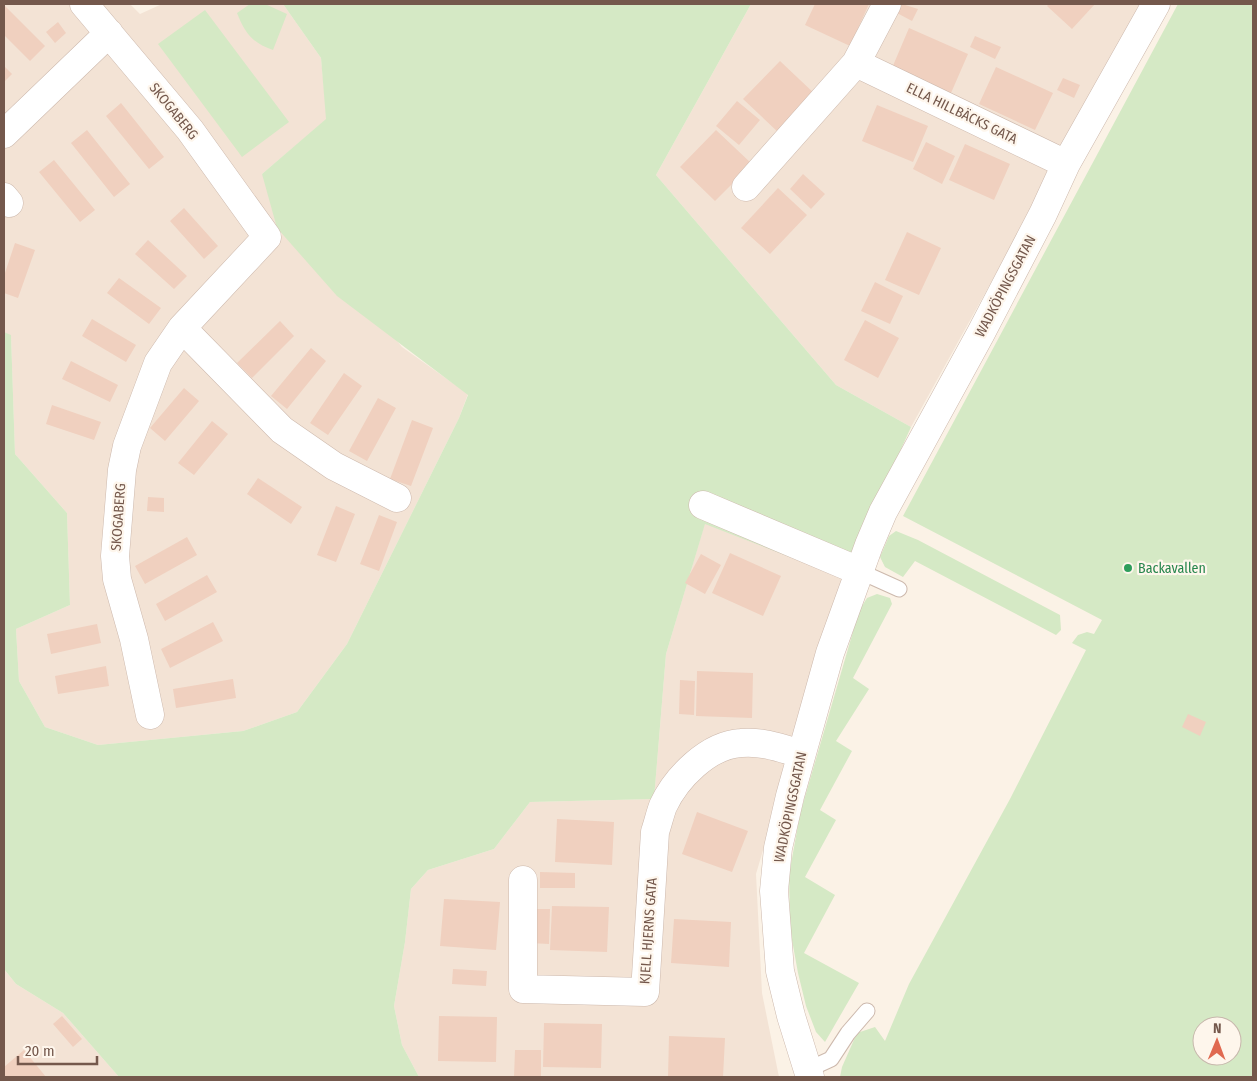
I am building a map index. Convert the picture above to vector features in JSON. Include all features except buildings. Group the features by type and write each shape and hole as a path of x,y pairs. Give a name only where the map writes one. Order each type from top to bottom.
{"street":[{"name":"SKOGABERG","path":"84,4 190,130 267,237 182,328 158,363 127,446 122,470 115,556 117,579 134,638 150,715"},
{"path":"746,187 856,63 887,4"},
{"name":"WADKÖPINGSGATAN","path":"808,1074 787,1003 780,971 774,891 778,848 801,754 830,653 859,570 883,512 981,333 1043,214 1066,164 1156,4"},
{"path":"4,134 109,33"},
{"name":"ELLA HILLBÄCKS GATA","path":"856,63 1066,164"},
{"path":"182,328 282,430 334,466 397,498"},
{"path":"703,505 859,570"},
{"name":"KJELL HJERNS GATA","path":"523,880 523,990 644,992 655,832 663,806 674,788 706,755 739,743 773,745 801,754"}],"lane":[{"path":"859,570 899,589"},
{"path":"808,1074 831,1058 848,1033 867,1011"}],"shaded area":[{"path":"4,4 130,4 140,14 162,4 283,4 321,58 327,119 262,174 402,347 468,394 459,418 347,644 297,712 243,731 98,745 45,727 19,681 16,629 70,605 67,513 15,454 11,336 4,332"},
{"path":"751,4 1145,4 911,427 836,385 656,175"},
{"path":"705,523 843,578 756,874 762,993 779,1077 419,1077 402,1045 394,1006 405,942 411,889 428,870 494,849 530,802 654,799 666,654"},
{"path":"4,969 16,984 63,1013 119,1077 4,1077"}],"green space":[{"path":"250,4 265,4 287,14 273,50 254,40 243,26 237,13"},
{"path":"283,4 751,4 656,175 836,385 911,427 843,578 705,524 666,654 654,799 530,802 494,849 428,870 411,889 405,942 394,1006 402,1045 419,1077 119,1077 63,1013 16,984 4,969 4,332 11,335 15,454 67,513 70,605 16,629 19,681 45,727 98,745 243,731 297,712 347,644 459,418 468,395 337,296 277,228 262,174 326,119 321,58"},
{"name":"Backavallen","path":"1178,4 1253,4 1253,1077 840,1077 842,1067 857,1033 875,1027 885,1041 909,984 1010,799 1086,650 1072,643 1078,635 1087,632 1094,634 1102,620 903,516"},
{"path":"205,10 289,122 242,157 158,44"},
{"path":"896,531 918,540 1060,615 1061,630 1056,635 915,561 903,577 885,567 880,557 889,536"},
{"path":"877,594 890,598 892,604 853,678 869,689 836,741 852,751 820,810 836,820 805,877 835,895 804,953 859,983 825,1042 816,1032 806,1006 798,973 790,929 789,875 800,814 859,611 867,598"}],"place":[{"name":"Backavallen","path":"1128,568"}]}
